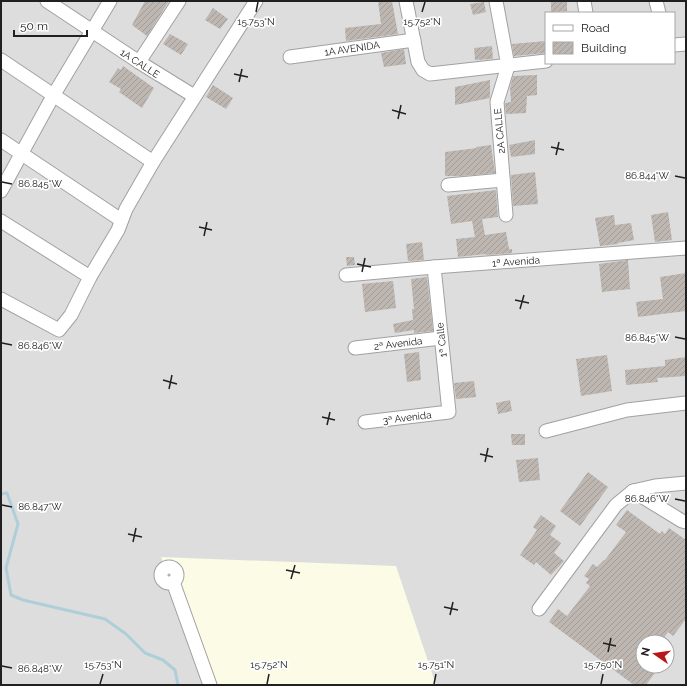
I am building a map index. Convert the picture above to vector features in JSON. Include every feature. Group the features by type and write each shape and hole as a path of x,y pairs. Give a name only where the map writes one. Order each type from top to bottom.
{"street":[{"name":"1A CALLE","path":"47,1 139,62 194,96"},
{"path":"1,191 53,96 91,30 110,1"},
{"path":"139,62 179,1"},
{"path":"1,299 59,330 71,315 90,277 118,230 126,209 153,162 256,1"},
{"path":"406,1 418,62 423,70 430,74 545,61"},
{"name":"2A CALLE","path":"496,1 508,66 497,102 506,215"},
{"path":"584,1 586,12"},
{"path":"656,1 659,12"},
{"name":"1A AVENIDA","path":"290,57 414,40"},
{"path":"675,45 686,44"},
{"path":"1,60 153,162"},
{"path":"1,140 121,220"},
{"path":"448,184 504,180"},
{"path":"1,222 90,277"},
{"name":"1ª Avenida","path":"346,275 686,248"},
{"name":"1ª Calle","path":"434,267 449,412"},
{"name":"2ª Avenida","path":"355,348 441,338"},
{"path":"546,431 627,410 686,403"},
{"name":"3ª Avenida","path":"365,422 449,412"},
{"path":"539,609 616,505 633,491 655,486 686,483"},
{"path":"633,491 686,522"},
{"path":"173,582 210,685"}],"shaded area":[{"path":"1,1 686,1 686,685 1,685"},
{"path":"161,557 396,566 436,685 209,685"}],"building":[{"path":"145,1 169,1 147,36 132,25"},
{"path":"378,1 392,1 398,34 346,41 345,28 381,24"},
{"path":"551,1 567,1 567,11 551,12"},
{"path":"484,2 486,12 473,15 470,4"},
{"path":"213,8 228,19 220,29 205,20"},
{"path":"170,34 188,44 181,55 163,44"},
{"path":"545,41 545,53 514,56 512,44"},
{"path":"492,46 493,59 475,60 474,48"},
{"path":"404,49 406,64 384,67 381,53"},
{"path":"123,66 154,88 142,108 119,92 121,89 109,82 118,68 121,70"},
{"path":"537,75 537,95 527,96 526,113 506,114 505,103 511,102 510,88 513,76"},
{"path":"490,80 490,98 455,105 455,87"},
{"path":"213,85 233,98 226,109 206,97"},
{"path":"535,140 535,154 511,157 509,145"},
{"path":"491,145 495,173 445,176 445,152"},
{"path":"535,172 538,204 513,206 511,175"},
{"path":"496,190 498,217 482,219 485,235 506,232 509,249 512,249 512,253 458,257 456,239 475,237 472,221 451,224 447,196"},
{"path":"668,212 672,240 655,242 651,215"},
{"path":"614,215 615,225 631,223 634,240 600,246 595,218"},
{"path":"422,242 424,260 408,261 406,244"},
{"path":"346,257 354,257 355,265 347,266"},
{"path":"628,260 630,289 602,292 599,264"},
{"path":"686,273 686,311 638,317 636,302 663,299 660,277"},
{"path":"427,277 433,331 414,333 414,330 395,333 393,324 413,320 412,309 414,309 411,279"},
{"path":"393,281 396,308 365,312 362,284"},
{"path":"419,352 421,380 407,382 404,354"},
{"path":"607,355 612,391 581,396 576,359"},
{"path":"686,357 686,376 657,378 658,382 626,385 625,370 665,366 665,360"},
{"path":"474,381 476,397 456,399 454,383"},
{"path":"510,400 512,411 498,414 496,403"},
{"path":"511,434 525,434 525,445 512,445"},
{"path":"538,458 540,480 519,482 516,460"},
{"path":"588,472 608,487 580,526 560,511"},
{"path":"627,510 660,534 662,531 665,534 669,528 686,540 686,619 675,634 668,632 667,634 635,634 635,674 654,674 646,685 634,685 549,622 558,609 567,616 590,586 586,583 589,579 584,576 593,564 597,567 605,560 626,532 616,525"},
{"path":"541,515 556,526 550,535 561,543 554,553 564,561 551,575 536,562 534,565 520,555 537,530 533,527"}],"waterway":[{"path":"1,494 7,493 18,524 6,568 11,595 23,600 105,619 126,634 145,653 163,660 175,670 178,685"}]}
